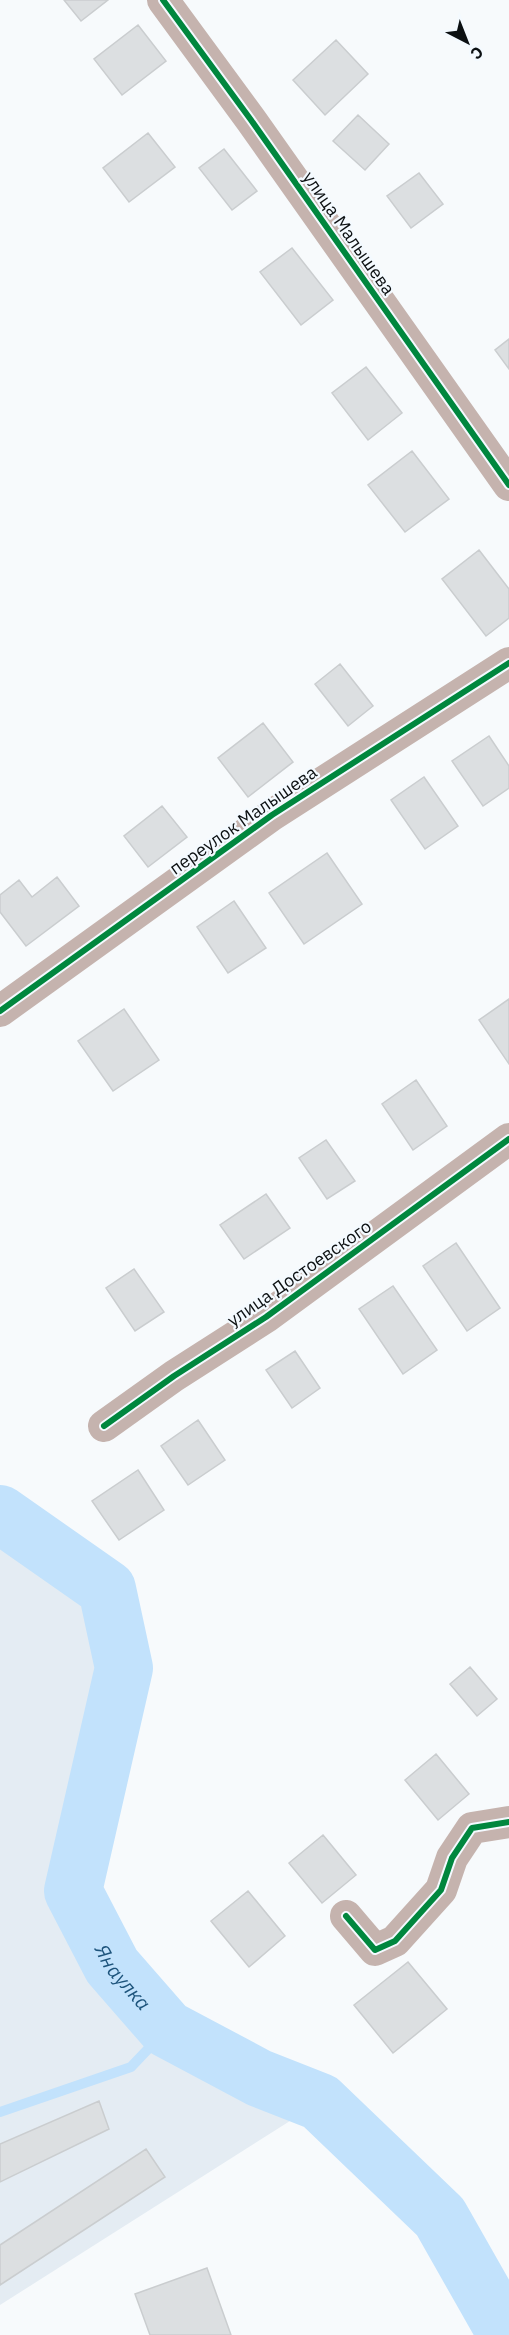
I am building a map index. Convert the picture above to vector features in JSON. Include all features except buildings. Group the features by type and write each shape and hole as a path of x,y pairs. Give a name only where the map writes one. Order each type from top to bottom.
{"street":[{"name":"улица Малышева","path":"163,0 251,120 509,485"},
{"name":"переулок Малышева","path":"0,1011 272,815 509,663"},
{"name":"улица Достоевского","path":"104,1426 174,1376 267,1317 509,1140"},
{"path":"346,1916 375,1950 395,1941 441,1890 452,1858 472,1828 509,1822"}],"shaded area":[{"path":"0,1514 107,1589 124,1668 73,1891 112,1966 167,2029 259,2078 320,2102 0,2305"}],"waterway":[{"name":"Янаулка","path":"0,1514 107,1589 124,1668 73,1891 112,1966 167,2029 259,2078 320,2102 440,2217 507,2335"},
{"path":"0,2112 131,2067 167,2029"}],"cycle path":[{"path":"163,0 251,120 509,485"},
{"path":"0,1011 272,815 509,663"},
{"path":"104,1426 174,1376 266,1317 509,1139"},
{"path":"346,1916 375,1950 395,1941 441,1890 452,1858 472,1828 509,1822"}]}
